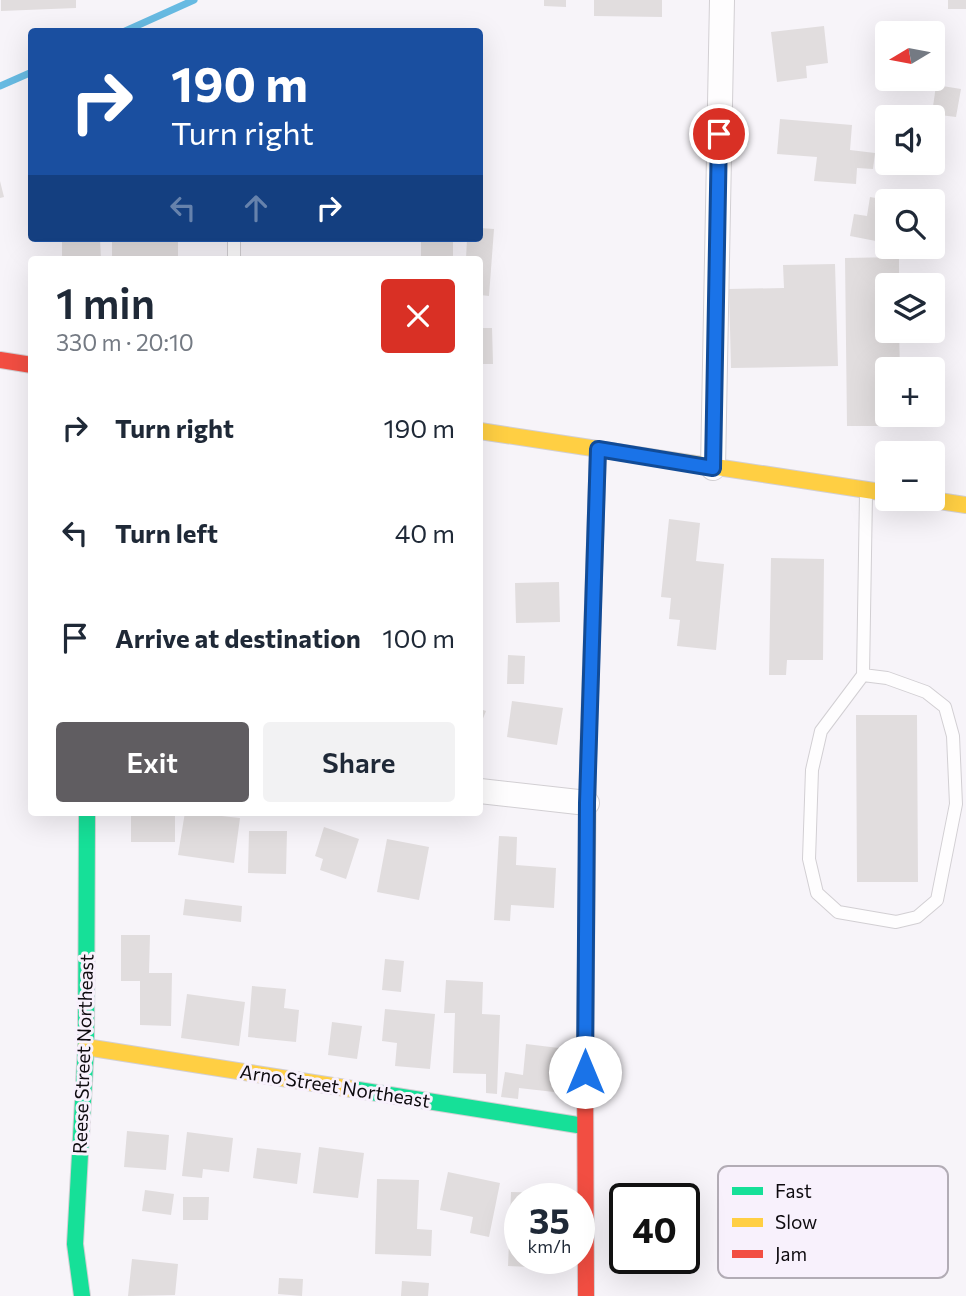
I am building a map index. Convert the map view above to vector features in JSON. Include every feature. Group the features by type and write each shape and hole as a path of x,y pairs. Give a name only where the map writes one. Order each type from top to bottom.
{"street":[{"path":"713,468 722,0"},
{"path":"0,360 28,364"},
{"path":"483,431 875,491"},
{"path":"586,1296 584,1126 587,803 598,449"},
{"path":"945,502 966,505"},
{"path":"483,791 587,803"},
{"name":"Reese Street Northeast","path":"82,1296 75,1244 86,1047 87,816"},
{"name":"Arno Street Northeast","path":"86,1047 584,1126"}],"lane":[{"path":"863,675 887,678 926,692 945,707 953,737 956,804 937,900 917,917 896,922 838,912 817,893 809,859 812,771 821,731 863,675 866,490"}],"building":[{"path":"1,0 76,0 76,8 1,11"},
{"path":"544,0 566,0 566,7 544,6"},
{"path":"594,0 662,0 662,17 594,16"},
{"path":"948,0 966,0 966,9 948,9"},
{"path":"824,26 828,63 806,66 807,78 777,82 771,32"},
{"path":"945,86 961,89 956,117 945,116 945,105 933,105 935,91 945,91"},
{"path":"780,119 852,125 850,150 875,153 873,169 857,168 856,184 814,181 817,157 777,154"},
{"path":"0,181 4,197 0,198"},
{"path":"870,197 875,198 875,241 850,236 854,214 867,216"},
{"path":"483,228 494,229 489,296 483,295 483,256 466,256 467,242 483,242"},
{"path":"62,242 100,242 101,256 62,256"},
{"path":"112,242 178,242 178,256 112,256"},
{"path":"421,242 453,242 453,256 421,256"},
{"path":"845,258 899,259 899,273 875,273 875,343 899,343 900,357 875,357 875,426 847,426"},
{"path":"835,264 838,366 731,368 729,289 784,288 783,265"},
{"path":"483,328 492,328 493,364 483,364"},
{"path":"669,519 700,523 696,561 724,564 716,650 677,646 680,620 669,619 671,598 661,597"},
{"path":"771,558 824,559 823,660 787,660 786,675 769,675"},
{"path":"559,582 560,622 516,623 515,583"},
{"path":"508,655 525,656 524,684 507,684"},
{"path":"512,701 563,708 557,745 507,737"},
{"path":"856,715 917,715 918,882 857,882"},
{"path":"131,816 175,816 175,842 131,842"},
{"path":"184,816 240,818 234,863 178,855"},
{"path":"324,827 359,839 346,879 320,870 323,859 315,856"},
{"path":"249,831 287,831 286,874 248,873"},
{"path":"499,836 517,837 516,865 556,868 554,908 511,905 510,921 494,920"},
{"path":"387,839 429,847 419,900 377,892"},
{"path":"185,899 242,906 241,922 183,915"},
{"path":"121,935 150,935 149,973 172,973 171,1026 140,1025 140,981 121,981"},
{"path":"385,959 404,961 401,992 382,990"},
{"path":"446,980 483,982 482,1014 500,1015 497,1094 486,1093 486,1074 453,1073 455,1013 444,1013"},
{"path":"252,986 286,989 284,1008 299,1010 296,1042 248,1037"},
{"path":"187,994 245,1002 239,1046 181,1038"},
{"path":"385,1009 435,1014 430,1069 395,1066 397,1043 382,1041"},
{"path":"332,1022 362,1026 357,1059 328,1055"},
{"path":"526,1044 559,1048 554,1092 519,1088 518,1099 501,1097 505,1072 523,1075"},
{"path":"127,1131 169,1135 166,1170 124,1167"},
{"path":"187,1132 233,1138 229,1172 203,1169 202,1178 182,1176"},
{"path":"319,1147 364,1153 358,1198 313,1193"},
{"path":"257,1148 301,1153 297,1184 253,1178"},
{"path":"448,1172 500,1183 489,1237 470,1233 473,1217 440,1210"},
{"path":"377,1179 419,1180 417,1229 432,1230 431,1256 375,1254"},
{"path":"145,1190 174,1194 171,1215 142,1211"},
{"path":"183,1197 209,1197 208,1220 183,1220"},
{"path":"132,1259 178,1264 175,1295 128,1296"},
{"path":"279,1278 303,1279 302,1296 278,1294"},
{"path":"402,1281 429,1283 428,1296 401,1296"}],"waterway":[{"path":"132,28 194,0"},
{"path":"0,86 28,74"}],"traffic: fast":[{"path":"82,1296 75,1244 86,1047 87,816"},
{"path":"352,1089 584,1126"}],"traffic: slow":[{"path":"483,431 875,491"},
{"path":"945,502 966,505"},
{"path":"585,1066 588,758"},
{"path":"86,1047 352,1089"}],"traffic: jam":[{"path":"0,360 28,364"},
{"path":"588,758 598,449"},
{"path":"585,1066 586,1296"}],"route":[{"path":"585,1072 587,803 598,449 713,468 719,134"}]}
